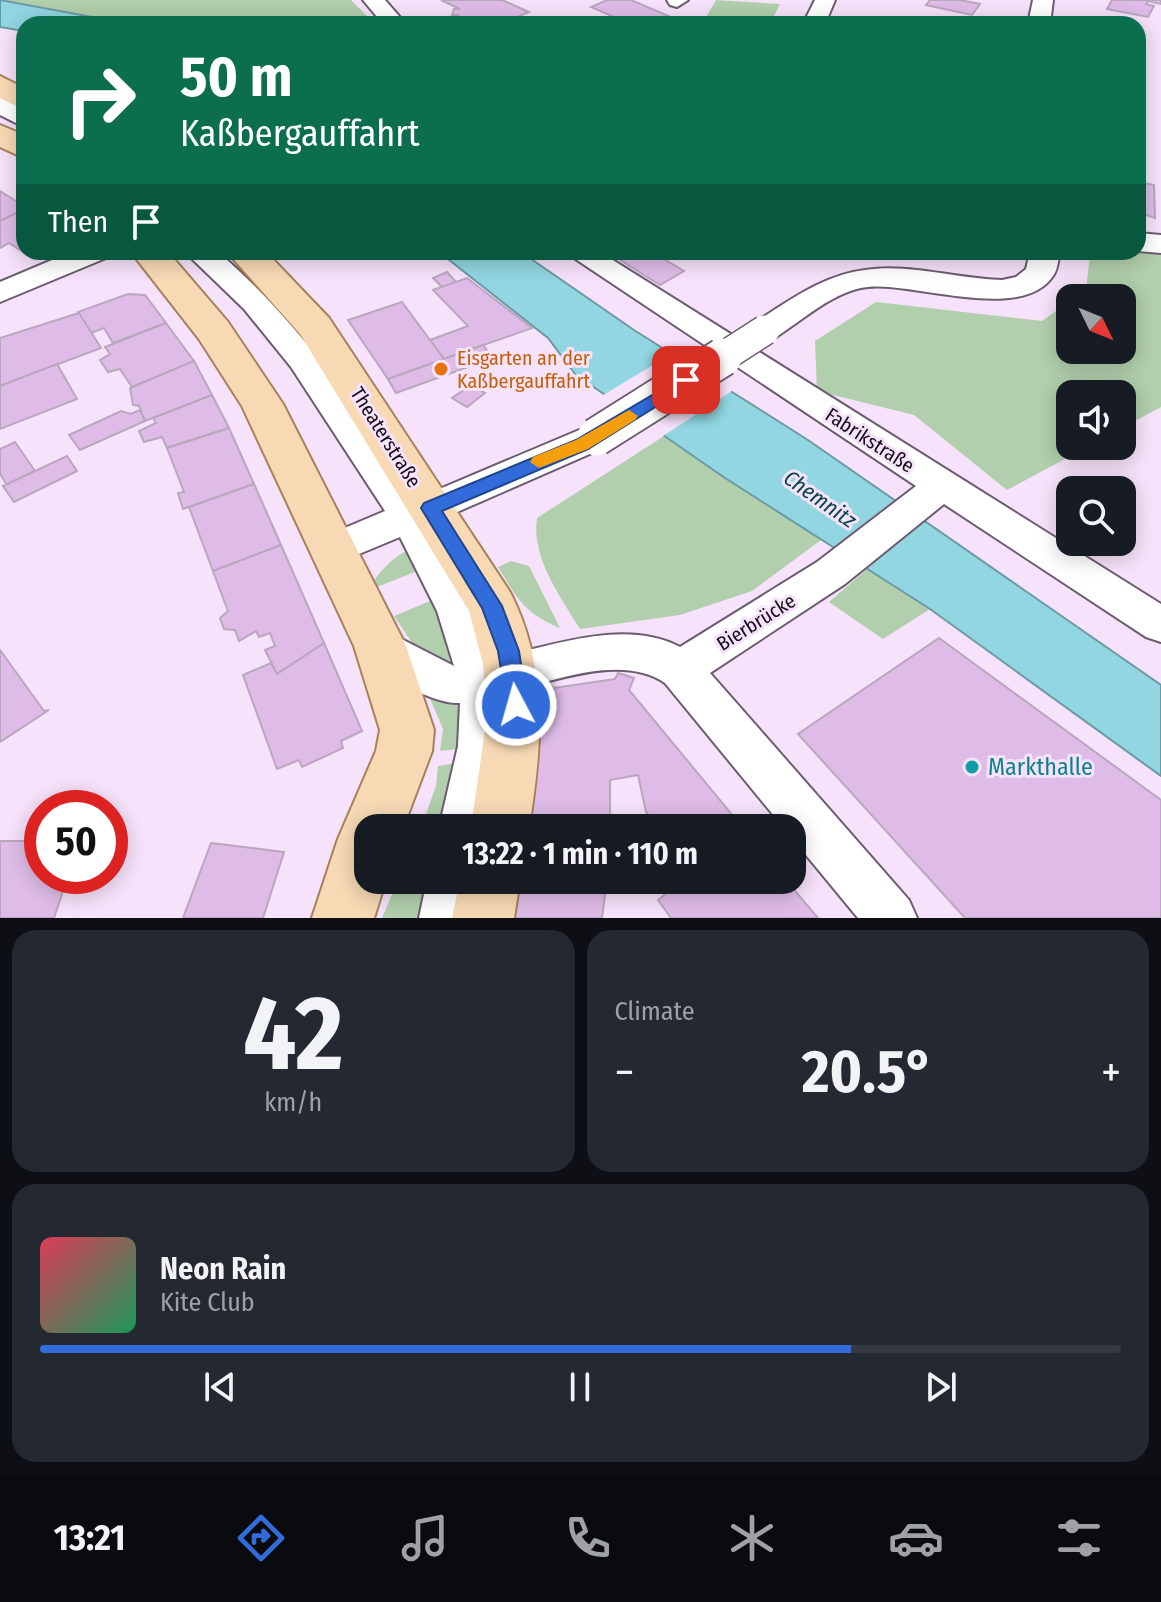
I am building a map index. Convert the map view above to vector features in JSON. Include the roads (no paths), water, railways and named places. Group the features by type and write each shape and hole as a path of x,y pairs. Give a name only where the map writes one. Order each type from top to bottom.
{"main road":[{"path":"156,260 214,331 262,404 380,646 407,730 404,751 379,814"},
{"name":"Theaterstraße","path":"254,260 271,275 315,327 419,513 492,606 496,677 515,731 502,814"},
{"path":"343,918 354,883"},
{"path":"483,918 487,894"}],"street":[{"path":"373,0 388,16"},
{"path":"0,293 77,260"},
{"path":"209,260 251,298 301,356 419,513"},
{"name":"Fabrikstraße","path":"592,260 931,493 1161,625"},
{"path":"335,549 596,437 840,286 869,278 902,278 995,291 1021,289 1039,279 1045,260"},
{"name":"Bierbrücke","path":"680,670 831,573 931,493"},
{"path":"380,646 436,680 455,685 632,653 649,654 680,670 891,918"},
{"path":"466,814 480,747 482,698 496,677"},
{"path":"445,918 449,894"}],"water":[{"path":"0,0 87,16 16,16 16,30 0,27"},
{"name":"Chemnitz","path":"449,260 533,260 634,330 808,440 1161,685 1161,776 930,609 725,478 575,374 548,338"}],"place":[{"name":"Eisgarten an der Kaßbergauffahrt","path":"441,369"},
{"name":"Markthalle","path":"972,767"}]}
